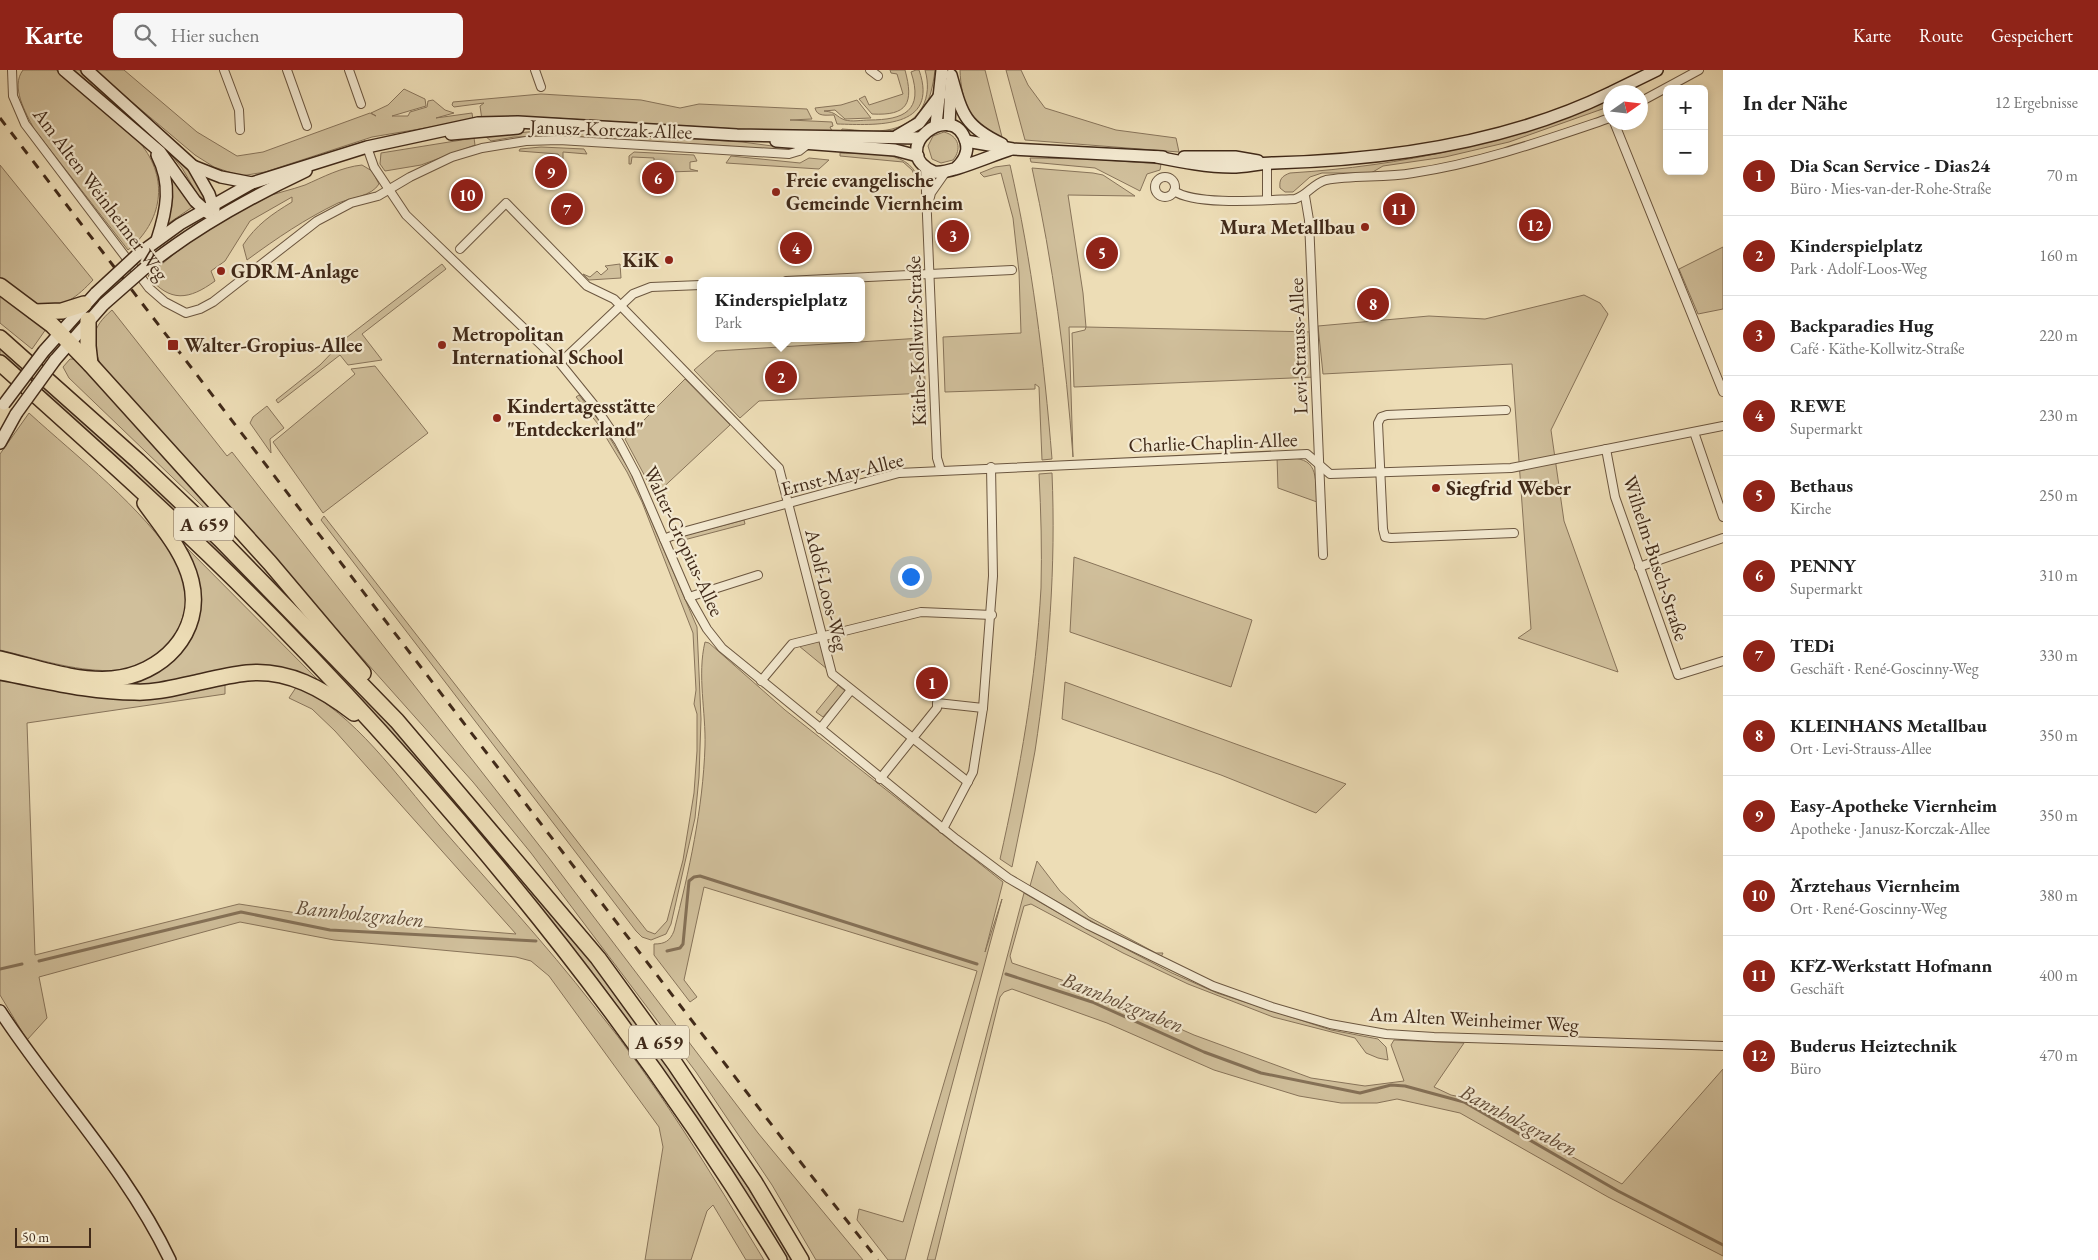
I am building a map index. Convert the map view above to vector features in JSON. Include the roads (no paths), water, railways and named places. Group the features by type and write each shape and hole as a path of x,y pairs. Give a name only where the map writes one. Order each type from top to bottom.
{"highway":[{"path":"0,286 64,337 90,364 312,612 376,689 397,721"},
{"path":"35,312 62,311 84,304"},
{"path":"88,320 90,364"},
{"name":"A 659","path":"0,338 138,461 220,539 298,617 397,721 598,958 755,1183 801,1260"},
{"name":"A 659","path":"0,363 125,475 275,620 385,737 487,855 612,1010 659,1075 718,1163 779,1260"},
{"path":"0,659 85,678 111,679 138,674 155,666 169,656 180,641 190,621 193,603 192,582 186,565 174,544 125,475"},
{"path":"0,672 112,691 137,692 161,690 248,673 277,674 303,681 330,696 385,737"}],"main road":[{"path":"64,70 151,144 208,206 216,218"},
{"path":"87,70 193,166 222,177 252,183"},
{"path":"1627,85 1657,70"},
{"path":"0,443 16,414 54,360 64,337 84,304 136,256 157,240 208,206 252,183 367,148 478,123 550,124 737,135 836,135 920,138 936,125 941,94 948,72"},
{"path":"948,72 949,126"},
{"path":"948,72 966,118 984,135 1013,148"},
{"path":"893,138 919,123 941,94"},
{"path":"966,141 1013,148 1157,157 1235,157 1267,163 1335,161 1427,149 1506,131 1560,114 1603,96"},
{"path":"936,125 949,126 958,130 966,141 966,155 950,171"},
{"path":"737,135 808,144 895,150 918,156"},
{"path":"920,138 918,156 925,167 934,172 950,171 1013,148"},
{"path":"151,144 163,168 167,187 165,216 157,240"},
{"path":"2,408 44,351 88,320 145,268 179,242 216,218 336,157"},
{"path":"193,166 208,206"},
{"path":"0,1011 117,1171 150,1221 170,1260"}],"street":[{"name":"Am Alten Weinheimer Weg","path":"16,70 12,74 16,106 24,124 149,288 165,302 186,313 200,309 213,302 325,216 351,203 378,196 389,189"},
{"path":"224,70 239,110 240,130"},
{"path":"287,70 307,126"},
{"path":"349,70 361,104"},
{"path":"535,70 541,86"},
{"path":"870,70 878,76"},
{"path":"1648,98 1699,70"},
{"path":"1174,191 1180,196 1197,199 1267,200 1305,196 1314,185 1326,180 1412,174 1461,165 1509,153 1603,120"},
{"path":"1617,130 1723,392"},
{"name":"Janusz-Korczak-Allee","path":"389,189 417,173 452,157 482,148 526,141 568,141 789,154 799,151 808,144"},
{"name":"Walter-Gropius-Allee","path":"367,148 381,177 406,215 560,363 591,400 619,442 650,502 689,597 707,629 722,648 943,829 1017,882"},
{"path":"1267,163 1267,200"},
{"name":"Käthe-Kollwitz-Straße","path":"925,167 937,458 941,471"},
{"name":"Käthe-Kollwitz-Straße","path":"927,209 931,194 950,171"},
{"name":"Levi-Strauss-Allee","path":"1305,196 1309,220 1323,555"},
{"name":"Adolf-Loos-Weg","path":"460,248 506,203 587,286 614,299 779,468 832,674 912,740 968,782"},
{"path":"865,277 1012,270"},
{"path":"560,363 633,294 651,287 697,285"},
{"path":"1506,410 1387,415 1381,418 1378,423 1383,530 1385,537 1514,532"},
{"name":"Charlie-Chaplin-Allee","path":"1062,465 1307,454 1330,474 1509,468 1723,426"},
{"path":"1694,432 1723,518"},
{"name":"Wilhelm-Busch-Straße","path":"1606,449 1615,497 1678,676 1723,660"},
{"name":"Ernst-May-Allee","path":"664,539 679,533 788,505 900,473 1062,465"},
{"path":"943,829 973,772 983,708 992,615 993,519 991,468"},
{"path":"1640,567 1723,538"},
{"path":"689,597 758,575"},
{"path":"761,681 792,644 921,612 992,615"},
{"path":"820,729 851,690"},
{"path":"880,779 937,708 937,703 983,708"},
{"name":"Am Alten Weinheimer Weg","path":"1017,882 1088,925 1213,986 1272,1007 1330,1024 1386,1034 1434,1037 1723,1046"}],"waterway":[{"name":"Bannholzgraben","path":"667,951 680,948 683,944 689,881 694,877 700,876 977,964"},
{"name":"Bannholzgraben","path":"39,961 241,912 330,930 536,941"},
{"name":"Bannholzgraben","path":"0,969 22,964"},
{"name":"Bannholzgraben","path":"1006,974 1092,1002 1204,1052 1261,1073 1360,1093 1391,1085 1405,1086 1464,1102 1618,1191 1723,1245"}],"railway":[{"path":"0,118 791,1150 878,1260"}],"place":[{"name":"Easy-Apotheke Viernheim","path":"551,172"},
{"name":"PENNY","path":"658,178"},
{"name":"Freie evangelische Gemeinde Viernheim","path":"776,192"},
{"name":"Ärztehaus Viernheim","path":"467,195"},
{"name":"TEDi","path":"567,209"},
{"name":"KFZ-Werkstatt Hofmann","path":"1399,209"},
{"name":"Buderus Heiztechnik","path":"1535,225"},
{"name":"Mura Metallbau","path":"1365,227"},
{"name":"Backparadies Hug","path":"953,236"},
{"name":"REWE","path":"796,248"},
{"name":"Bethaus","path":"1102,253"},
{"name":"KiK","path":"669,260"},
{"name":"GDRM-Anlage","path":"221,271"},
{"name":"KLEINHANS Metallbau","path":"1373,304"},
{"name":"Walter-Gropius-Allee","path":"173,345"},
{"name":"Metropolitan International School","path":"442,345"},
{"name":"Kinderspielplatz","path":"781,377"},
{"name":"Kindertagesstätte \"Entdeckerland\"","path":"497,418"},
{"name":"Siegfrid Weber","path":"1436,488"},
{"name":"Dia Scan Service - Dias24","path":"932,683"}]}
